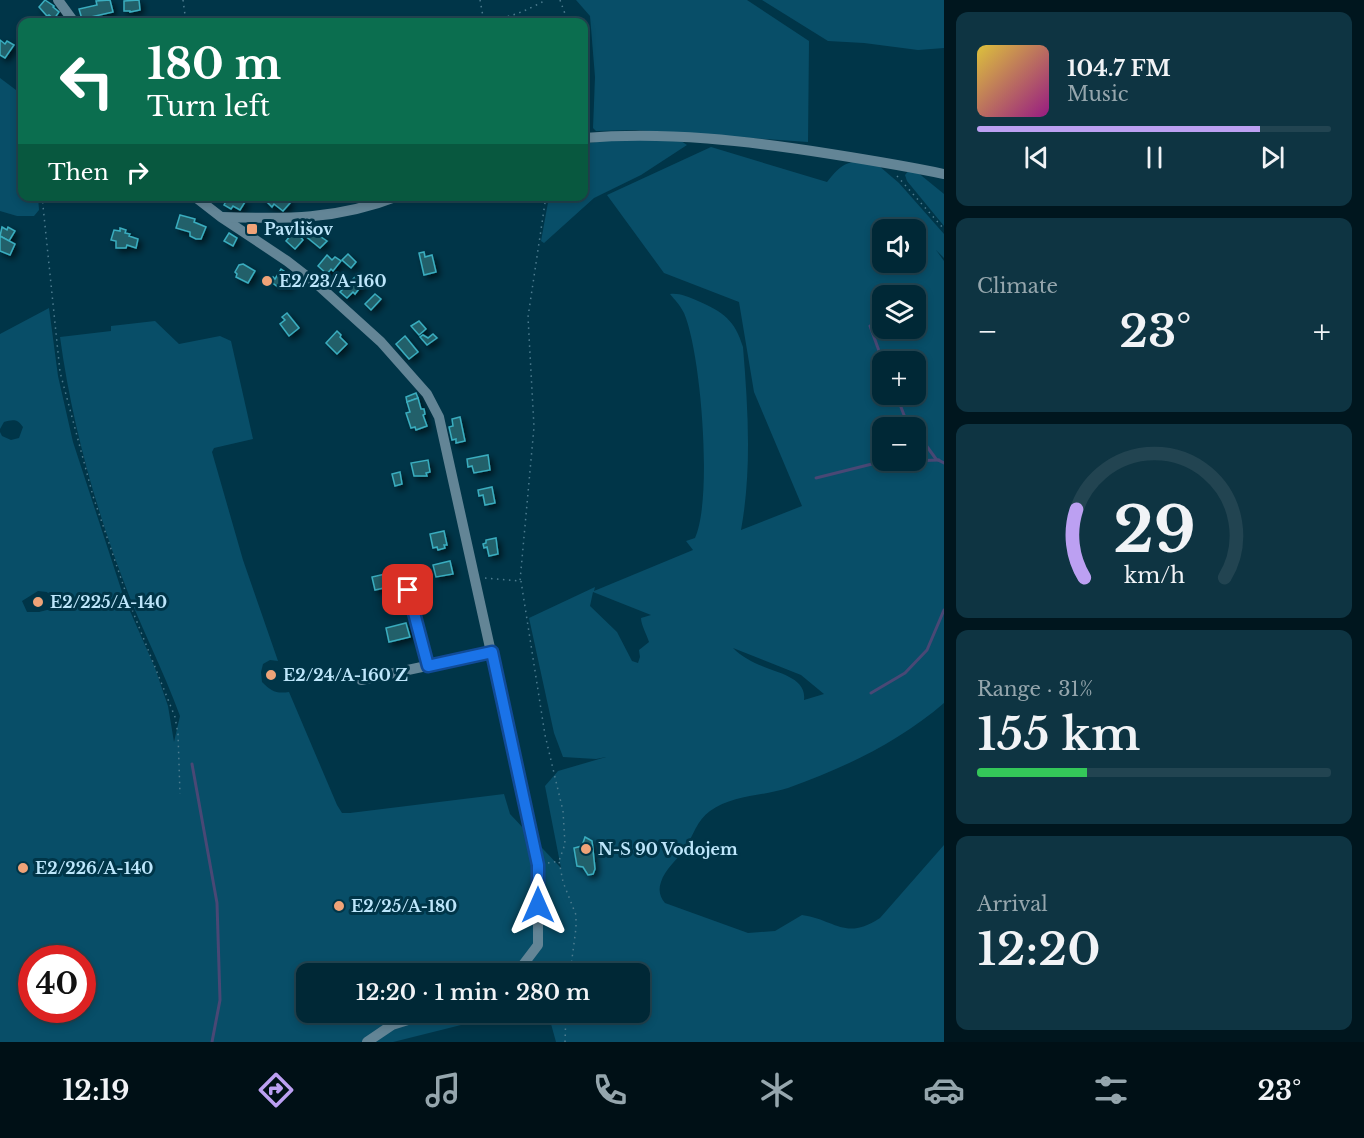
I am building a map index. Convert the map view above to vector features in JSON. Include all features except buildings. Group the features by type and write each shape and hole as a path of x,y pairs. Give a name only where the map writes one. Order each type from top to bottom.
{"street":[{"path":"58,0 71,18"},
{"path":"588,138 626,135 751,141 891,163 944,174"},
{"path":"200,201 318,285 381,342 427,394 439,417 538,865 538,945 524,963"},
{"path":"221,217 309,218 346,213 383,201"},
{"path":"408,590 428,666"},
{"path":"361,680 492,652"},
{"path":"367,1042 398,1023"}],"path":[{"path":"183,0 185,18"},
{"path":"480,0 484,18"},
{"path":"499,18 527,10 546,0"},
{"path":"560,0 567,18"},
{"path":"891,163 894,173 944,230"},
{"path":"43,201 60,372 93,495 129,602 175,717 178,734 180,794"},
{"path":"545,201 528,317 534,427 520,580 545,735 563,811 565,844 559,861 563,882 576,915 571,963"},
{"path":"474,578 520,580"},
{"path":"538,865 559,861"},
{"path":"565,1042 566,1023"}],"shaded area":[{"path":"576,0 747,0 809,41 808,142 635,130 596,131 593,128 595,77 590,16"},
{"path":"762,0 944,0 944,48 918,50 828,41"},
{"path":"0,78 16,90 18,99 18,201 38,201 39,210 34,216 17,216 0,211"},
{"path":"621,138 681,141 687,145 641,175 594,198 544,243 541,241 548,201 588,201 588,143"},
{"path":"711,147 827,182 846,164 872,160 899,183 944,234 944,258 936,250 944,261 944,703 909,730 850,763 788,788 738,799 710,811 696,828 685,849 665,873 660,891 665,903 748,933 775,931 802,915 841,927 858,928 880,918 944,845 944,1042 556,1042 551,1023 650,1023 650,963 296,963 296,1023 469,1023 393,1042 0,1042 0,432 2,436 11,440 19,438 23,427 19,422 13,420 4,422 0,429 0,334 49,308 58,376 73,442 123,595 155,668 168,706 174,742 180,716 111,548 84,458 70,398 60,337 111,331 111,326 155,321 179,344 220,336 231,341 253,439 214,448 212,452 243,560 278,661 270,660 263,664 262,682 274,691 289,692 342,813 504,794 510,814 561,868 545,786 558,771 606,757 596,759 563,757 554,733 529,618 595,587 594,591 693,550 686,541 695,538 703,492 703,426 700,391 690,332 684,313 670,294 687,297 721,313 732,323 743,347 748,462 741,530 802,506 754,392 739,302 664,273 607,195","holes":["38,591 47,592 52,598 51,609 39,612 27,612 22,601","593,592 651,615 641,618 649,642 639,650 638,663 632,661 617,632 590,606","733,648 801,675 824,694 804,700 804,693 796,681 754,663"]},
{"path":"909,170 917,172 944,194 944,226 907,181 905,175"}],"waterway":[{"path":"870,326 879,351"},
{"path":"900,405 905,417"},
{"path":"926,445 936,459 944,463"},
{"path":"816,478 880,462 939,460"},
{"path":"871,693 905,673 927,650 944,610"},
{"path":"192,764 217,903 220,1000 212,1042"}],"place":[{"name":"Pavlišov","path":"252,229"},
{"name":"E2/23/A-160","path":"267,281"},
{"name":"E2/225/A-140","path":"38,602"},
{"name":"E2/24/A-160 Z","path":"271,675"},
{"name":"N-S 90 Vodojem","path":"586,849"},
{"name":"E2/226/A-140","path":"23,868"},
{"name":"E2/25/A-180","path":"339,906"}],"route":[{"path":"408,590 428,666 492,652 538,865 538,905"}]}
